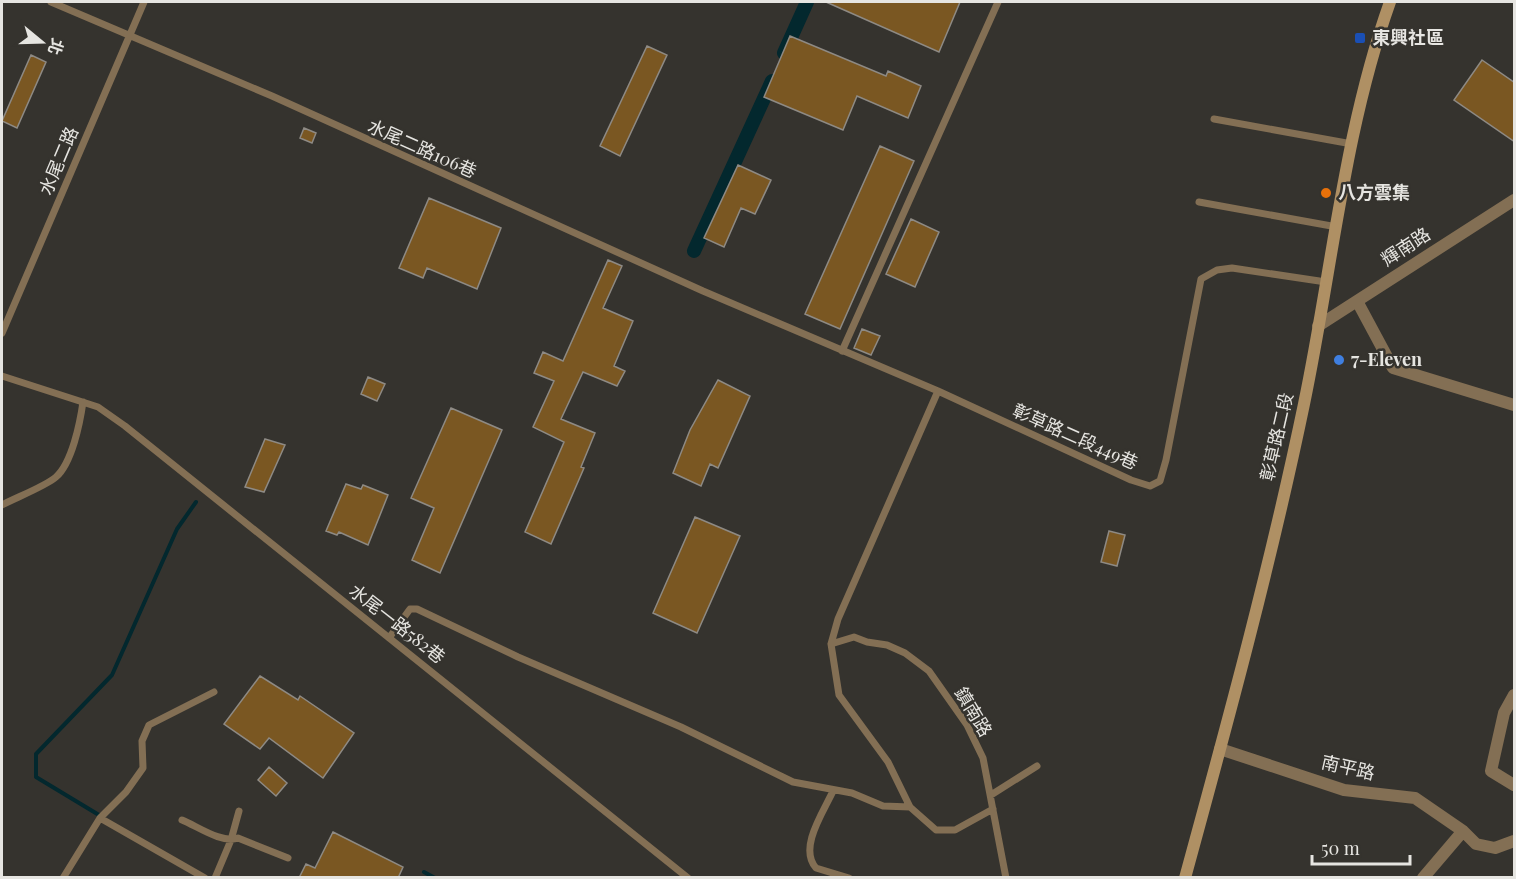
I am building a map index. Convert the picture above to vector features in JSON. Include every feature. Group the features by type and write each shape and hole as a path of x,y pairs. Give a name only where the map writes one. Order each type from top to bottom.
{"street":[{"name":"彰草路二段","path":"1185,878 1220,749 1304,403 1362,95 1390,2"},
{"name":"輝南路","path":"1318,326 1515,200"},
{"path":"1357,301 1393,368 1515,405"},
{"path":"1515,695 1504,713 1491,771 1515,785"},
{"name":"南平路","path":"1220,749 1344,790 1415,798 1462,831 1476,844 1495,848 1515,841"},
{"path":"1422,878 1462,831"}],"lane":[{"name":"水尾二路106巷","path":"51,2 703,291"},
{"name":"水尾二路","path":"2,333 144,2"},
{"path":"842,351 998,2"},
{"path":"1214,119 1352,144"},
{"path":"1199,202 1337,227"},
{"name":"彰草路二段449巷","path":"703,291 938,392 1131,480 1150,486 1160,481 1166,460 1201,279 1217,270 1232,268 1326,282"},
{"name":"水尾一路582巷","path":"2,376 98,407 125,426 688,878"},
{"path":"938,392 838,619 831,644 839,694 888,762 910,807 936,830 955,830 993,809"},
{"path":"2,505 56,477 66,462 78,429 83,402"},
{"path":"389,638 405,613 410,609 417,609 518,657 681,727 793,782 852,793 883,806 910,807"},
{"name":"鎮南路","path":"831,644 854,637 905,652 924,666 968,726 983,758 1006,878"},
{"path":"63,878 100,818 126,792 143,768 142,741 149,725 214,692"},
{"path":"991,795 1037,766"},
{"path":"833,791 810,843 809,855 816,868 849,878"},
{"path":"215,878 231,840 239,811"},
{"path":"100,818 205,878"},
{"path":"182,819 231,840 238,838 288,858"}],"building":[{"path":"826,2 960,2 939,52"},
{"path":"790,36 886,76 888,71 921,86 908,118 857,96 843,130 764,97"},
{"path":"647,46 667,55 620,156 600,146"},
{"path":"31,55 46,62 17,128 2,121"},
{"path":"1482,60 1515,83 1515,142 1454,100"},
{"path":"304,128 316,133 312,143 300,138"},
{"path":"880,146 914,161 840,329 805,314"},
{"path":"738,165 771,180 755,214 741,208 724,247 704,238"},
{"path":"429,198 501,228 477,289 427,268 423,278 399,268"},
{"path":"911,219 939,232 915,287 886,274"},
{"path":"608,260 622,266 603,308 633,321 614,366 625,371 617,386 583,372 561,419 595,433 581,467 584,468 551,544 525,532 564,442 533,427 554,381 534,373 543,352 563,361"},
{"path":"862,329 880,336 871,355 854,348"},
{"path":"368,377 385,384 377,401 361,394"},
{"path":"718,380 750,396 718,468 710,464 701,486 673,473 690,430"},
{"path":"451,408 502,430 440,573 412,560 434,508 411,498"},
{"path":"265,439 285,445 264,492 245,487"},
{"path":"346,484 361,489 363,485 388,495 368,545 339,532 337,535 326,531"},
{"path":"695,517 740,536 697,633 653,613"},
{"path":"1109,531 1125,535 1117,566 1101,562"},
{"path":"260,676 298,700 300,696 354,733 323,778 269,738 260,749 224,724"},
{"path":"269,767 287,783 276,796 258,780"},
{"path":"333,832 403,867 398,878 299,878 306,864 315,868"}],"waterway":[{"path":"784,53 807,2"},
{"path":"694,251 772,81"},
{"path":"99,815 36,777 36,754 112,675 177,529 196,502"},
{"path":"424,872 435,878"}],"place":[{"name":"東興社區","path":"1360,38"},
{"name":"八方雲集","path":"1326,193"},
{"name":"7-Eleven","path":"1339,360"}]}
